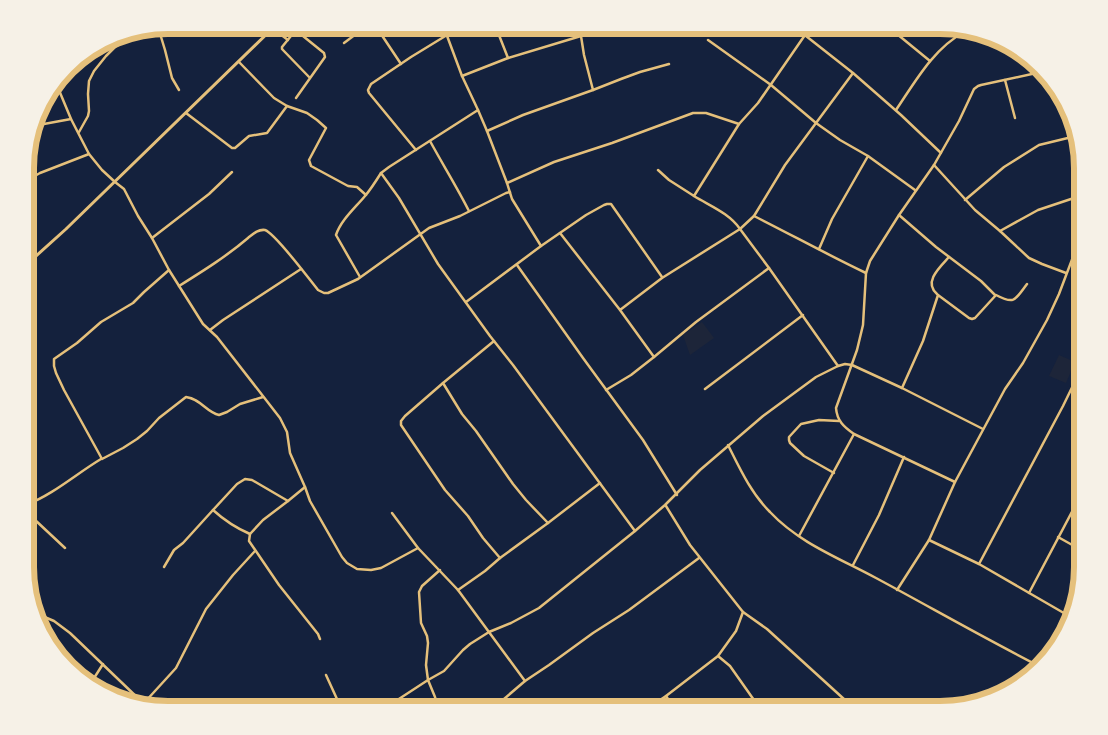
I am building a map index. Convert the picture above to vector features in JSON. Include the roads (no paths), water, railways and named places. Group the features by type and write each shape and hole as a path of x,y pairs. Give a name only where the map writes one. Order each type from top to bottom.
{"main road":[{"path":"34,258 239,62 265,34"}],"street":[{"path":"160,34 172,78 179,90"},
{"path":"282,34 288,40"},
{"path":"292,34 282,47 283,51 310,78"},
{"path":"296,98 325,57 300,34"},
{"path":"344,43 356,34"},
{"path":"381,34 400,64"},
{"path":"499,34 508,58"},
{"path":"462,76 508,58 586,34"},
{"path":"897,34 930,61"},
{"path":"416,150 368,90 371,84 447,35 462,76 487,131 512,199 540,246"},
{"path":"694,196 739,124 758,103 805,35 896,110 941,153"},
{"path":"896,110 930,61 949,42 959,35"},
{"path":"581,36 593,90"},
{"path":"708,40 771,85 816,123 868,156 915,191"},
{"path":"79,132 89,111 89,81 94,71 119,43"},
{"path":"239,62 274,98 287,106 307,113 326,128 309,160 311,166 348,186 356,186 366,195"},
{"path":"487,131 523,115 640,72 669,64"},
{"path":"620,310 662,278 740,229 754,216 782,170 853,73"},
{"path":"956,482 854,434 843,426 837,416 836,408 858,350 863,325 866,273 870,261 898,215 934,165 959,121 974,89 981,85 1035,73"},
{"path":"1005,80 1015,118"},
{"path":"59,90 89,154 102,170 124,189 169,270 203,324 221,342 280,418 287,432 290,453 310,501 342,557 357,569 371,570 381,568 418,548"},
{"path":"186,113 232,148 235,148 249,136 267,133 287,106"},
{"path":"360,277 336,235 349,214 366,195 381,173 478,110"},
{"path":"507,183 554,162 693,113 706,113 739,124"},
{"path":"41,125 71,119"},
{"path":"965,200 1004,167 1039,145 1071,137"},
{"path":"430,141 469,211"},
{"path":"34,176 89,154"},
{"path":"819,249 832,219 868,156"},
{"path":"934,165 975,210 1028,258 1066,273"},
{"path":"658,170 694,196 728,215 735,222 838,366"},
{"path":"152,238 209,194 232,172"},
{"path":"381,173 400,198 438,264 635,531"},
{"path":"179,286 223,258 253,234 262,230 267,231 278,240 318,290 328,293 360,277 429,228 460,216 506,192 510,192"},
{"path":"1000,231 1038,210 1074,198"},
{"path":"466,302 540,246 604,205 612,204 662,278"},
{"path":"898,215 936,247 982,281 996,296 1006,301 1012,301 1027,284"},
{"path":"754,216 866,273"},
{"path":"560,233 654,357"},
{"path":"897,590 928,540 1005,389 1023,364 1039,336 1059,294 1074,255"},
{"path":"949,256 931,280 933,291 972,319 996,296"},
{"path":"516,265 643,440 676,494"},
{"path":"606,390 654,357 696,322 769,268"},
{"path":"210,330 301,269"},
{"path":"102,459 64,390 56,373 54,359 77,343 101,322 134,303 169,270"},
{"path":"902,388 923,340 938,295"},
{"path":"705,388 803,315"},
{"path":"494,341 405,416 401,421 401,425 445,490 468,516 500,558"},
{"path":"396,701 444,671 470,644 489,632 539,608 666,505 700,470 763,416 816,377 838,366 852,365 983,429"},
{"path":"442,383 462,414 526,500 548,523"},
{"path":"979,564 1074,384"},
{"path":"34,502 137,439 158,418 186,397 200,402 219,415 240,404 263,397"},
{"path":"834,472 804,456 790,443 789,437 801,424 819,420 840,421"},
{"path":"799,536 854,434"},
{"path":"728,445 756,498 771,514 799,536 987,640 1034,663"},
{"path":"853,565 879,515 904,458"},
{"path":"164,567 174,550 183,543 237,484 245,479 252,480 288,501"},
{"path":"458,590 600,484"},
{"path":"305,487 263,520 250,534 249,541 292,602 313,626 320,639"},
{"path":"666,505 690,545 743,612 767,629 846,701"},
{"path":"1029,593 1074,508"},
{"path":"213,510 223,519 250,534"},
{"path":"392,513 418,548 458,590 525,681"},
{"path":"34,519 65,548"},
{"path":"1058,537 1074,546"},
{"path":"928,540 979,564 1066,614"},
{"path":"147,700 176,668 206,609 232,575 255,550"},
{"path":"502,701 525,681 593,632 629,610 700,558"},
{"path":"436,701 428,680 426,665 428,643 421,623 420,590 440,570"},
{"path":"659,701 718,656 736,630 743,612"},
{"path":"43,616 54,621 70,633 139,698"},
{"path":"718,656 730,666 755,701"},
{"path":"93,679 103,664"},
{"path":"326,675 338,701"},
{"path":"666,696 669,701"}]}
